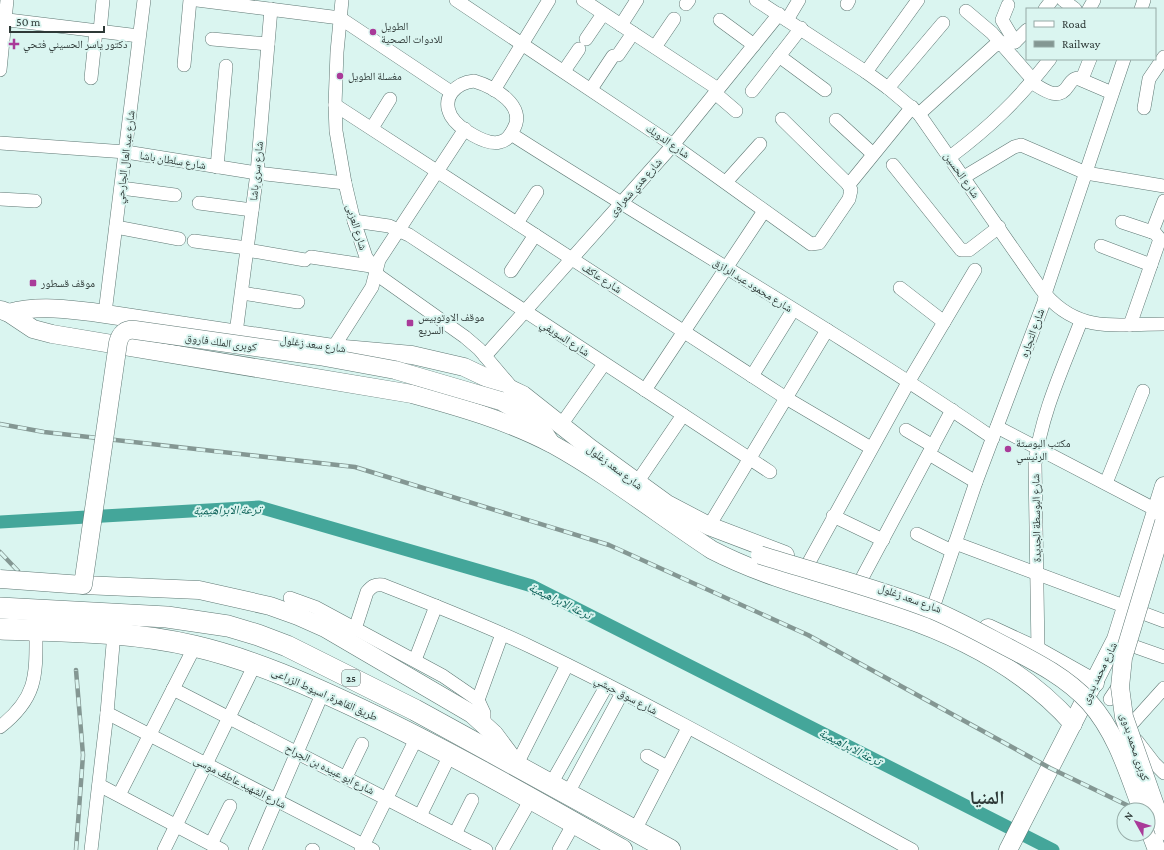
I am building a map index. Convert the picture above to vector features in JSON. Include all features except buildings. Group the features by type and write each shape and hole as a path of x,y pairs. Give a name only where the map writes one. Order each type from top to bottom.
{"highway":[{"name":"25","path":"0,608 167,617 228,626 287,646 415,710 517,764 670,850"},
{"name":"طريق القاهرة, اسيوط الزراعى","path":"0,629 114,633 195,646 256,664 323,692 411,734 574,823 614,848"},
{"path":"411,734 415,710"}],"main road":[{"name":"شارع سعد زغلول","path":"4,311 54,308 105,313 333,348 412,355 446,362 484,375 507,395 532,401 636,484 667,504 709,526 808,564 861,580 934,606 1038,651 1095,684"},
{"name":"شارع سعد زغلول","path":"4,311 29,326 52,334 412,394 459,407 504,423 552,444 668,519 712,550 731,559 789,581 905,618 937,630 975,649 1007,667 1032,684 1054,702 1073,724"},
{"name":"كوبرى الملك فاروق","path":"83,584 118,343 121,335 127,330 319,356 395,370 507,395 522,412 536,423 552,444"},
{"path":"504,423 517,419 522,412"},
{"name":"شارع محمد بدوى","path":"1008,850 1095,684 1116,639 1162,515 1164,486"},
{"name":"كوبرى محمد بدوى","path":"1162,515 1123,658 1120,687 1124,717 1164,831"},
{"path":"668,519 760,555 933,611 968,627 1055,673 1088,702 1099,715 1119,750 1139,802"},
{"path":"0,579 199,590 270,606 325,628 472,714 484,723 494,734 530,780 650,850"}],"street":[{"path":"0,70 3,20 7,0"},
{"path":"91,78 103,0"},
{"name":"شارع عبد العال الجارحي","path":"105,313 144,0"},
{"path":"184,65 190,0"},
{"path":"197,0 226,2 340,18 451,92"},
{"name":"شارع العزبى","path":"342,0 335,104 336,132 345,183 354,221 366,257 374,269 465,337 485,356 507,395"},
{"name":"شارع الدويك","path":"456,0 673,145 811,244 816,245 849,199 851,190 848,184"},
{"path":"494,90 549,0"},
{"path":"621,25 637,0"},
{"name":"شارع هدي شعراوى","path":"485,356 673,145 754,45 798,0"},
{"path":"866,72 918,0"},
{"path":"1046,8 1052,0"},
{"path":"1063,0 1074,8"},
{"path":"586,1 717,91 736,110"},
{"name":"شارع الحسين","path":"760,1 866,72 915,111 950,157 1045,293 1057,307 1081,321 1106,324 1164,324"},
{"path":"1008,6 1002,20 1015,42"},
{"name":"شارع سرى باشا","path":"236,332 257,174 271,9"},
{"path":"966,12 1001,43 1032,81 1052,94 1058,95 1066,90 1073,79 1077,78 1112,93"},
{"path":"564,71 603,14"},
{"path":"655,47 674,19"},
{"path":"3,20 139,36"},
{"path":"720,20 754,45"},
{"path":"888,88 943,23"},
{"path":"752,91 800,28"},
{"path":"782,119 848,184 873,154 915,111 994,46 1001,43 1015,42 1026,31"},
{"path":"591,89 633,33"},
{"path":"212,40 268,44"},
{"path":"779,56 825,90"},
{"path":"1144,108 1149,79 1164,57"},
{"path":"950,157 995,121 1049,60"},
{"path":"1082,79 1090,60"},
{"name":"شارع التجاره","path":"934,606 976,482 1044,302 1045,293 1124,60"},
{"path":"217,167 226,66"},
{"path":"474,81 494,90 508,100 516,112 516,126 505,140 490,143 480,140 456,122 449,111 449,98 451,92 457,86 465,82 474,81"},
{"path":"372,128 390,99"},
{"name":"شارع عاكف","path":"335,104 786,398 871,448"},
{"path":"836,120 873,154"},
{"path":"333,348 372,287 374,269 379,260 465,129"},
{"name":"شارع محمود عبد الرازق","path":"511,134 909,381 952,410 995,432 1037,447 1106,483 1162,515"},
{"name":"شارع سلطان باشا","path":"0,143 126,152 257,174 345,183"},
{"path":"726,182 760,144"},
{"path":"964,177 1014,147 1021,145 1029,147 1086,173 1164,186"},
{"path":"892,165 959,248 964,251 969,250 999,227"},
{"path":"121,188 175,195"},
{"path":"517,223 537,192"},
{"path":"0,199 36,202"},
{"path":"1152,232 1164,201"},
{"path":"199,203 252,210"},
{"path":"645,390 764,211"},
{"name":"شارع السويفي","path":"354,221 398,229 770,472"},
{"path":"1122,222 1157,234 1160,241 1130,324"},
{"path":"116,227 179,239"},
{"path":"511,271 535,235"},
{"path":"194,241 374,269"},
{"path":"1102,246 1152,265"},
{"path":"808,564 833,516 909,381 975,270"},
{"path":"900,288 944,322"},
{"path":"242,293 298,302"},
{"path":"752,376 793,310"},
{"name":"شارع البوسطة الجديدة","path":"1038,651 1035,464 1037,447 1044,420 1081,321"},
{"path":"709,526 827,330"},
{"path":"561,425 604,364"},
{"path":"1106,483 1143,391"},
{"path":"861,580 952,410"},
{"path":"636,484 683,415"},
{"path":"906,430 976,482"},
{"path":"833,516 883,540"},
{"path":"917,534 1037,574 1126,609 1164,621"},
{"name":"شارع محمد بدوى","path":"1110,699 1123,678 1164,548"},
{"name":"شارع سوق حبشي","path":"355,629 367,592 371,587 377,584 436,606 567,664 912,850"},
{"path":"290,598 315,606 443,676 478,700 484,713 484,723"},
{"path":"415,660 436,606"},
{"path":"0,727 14,716 24,704 30,692 36,666 36,630"},
{"path":"93,849 114,633"},
{"path":"478,700 502,634"},
{"path":"1116,639 1164,657"},
{"path":"119,795 195,646"},
{"path":"164,850 256,664"},
{"path":"517,764 567,664"},
{"name":"شارع سعد زغلول","path":"1095,684 1110,699 1147,755 1163,771"},
{"path":"560,788 607,685"},
{"name":"شارع ابو عبيده بن الجراح","path":"173,688 486,850"},
{"path":"1128,728 1164,688"},
{"path":"255,850 323,692"},
{"path":"560,788 622,693"},
{"name":"شارع الشهيد عاطف موسى","path":"107,713 366,848"},
{"path":"635,830 688,728"},
{"path":"366,848 387,799 411,734"},
{"path":"346,777 362,744"},
{"path":"420,816 450,755"},
{"path":"647,756 667,767"},
{"path":"99,785 216,847 230,806"},
{"path":"502,850 531,799"},
{"path":"455,834 472,800"},
{"path":"559,850 574,823"}],"waterway":[{"name":"ترعة الابراهيمية","path":"0,522 259,507 532,586 1053,850"}],"railway":[{"path":"0,424 44,432 355,467 609,545 808,635 1050,768 1120,802"},
{"path":"0,552 18,571"},
{"path":"76,670 83,755 76,850"},
{"path":"1156,820 1164,823"}],"place":[{"name":"الطويل للادوات الصحية","path":"373,32"},
{"name":"دكتور ياسر الحسيني فتحي","path":"14,44"},
{"name":"مغسلة الطويل","path":"340,76"},
{"name":"موقف قسطور","path":"33,283"},
{"name":"موقف الاوتوبيس السريع","path":"410,323"},
{"name":"مكتب البوستة الرئيسي","path":"1008,449"}],"district":[{"name":"المنيا","path":"987,797"}]}
